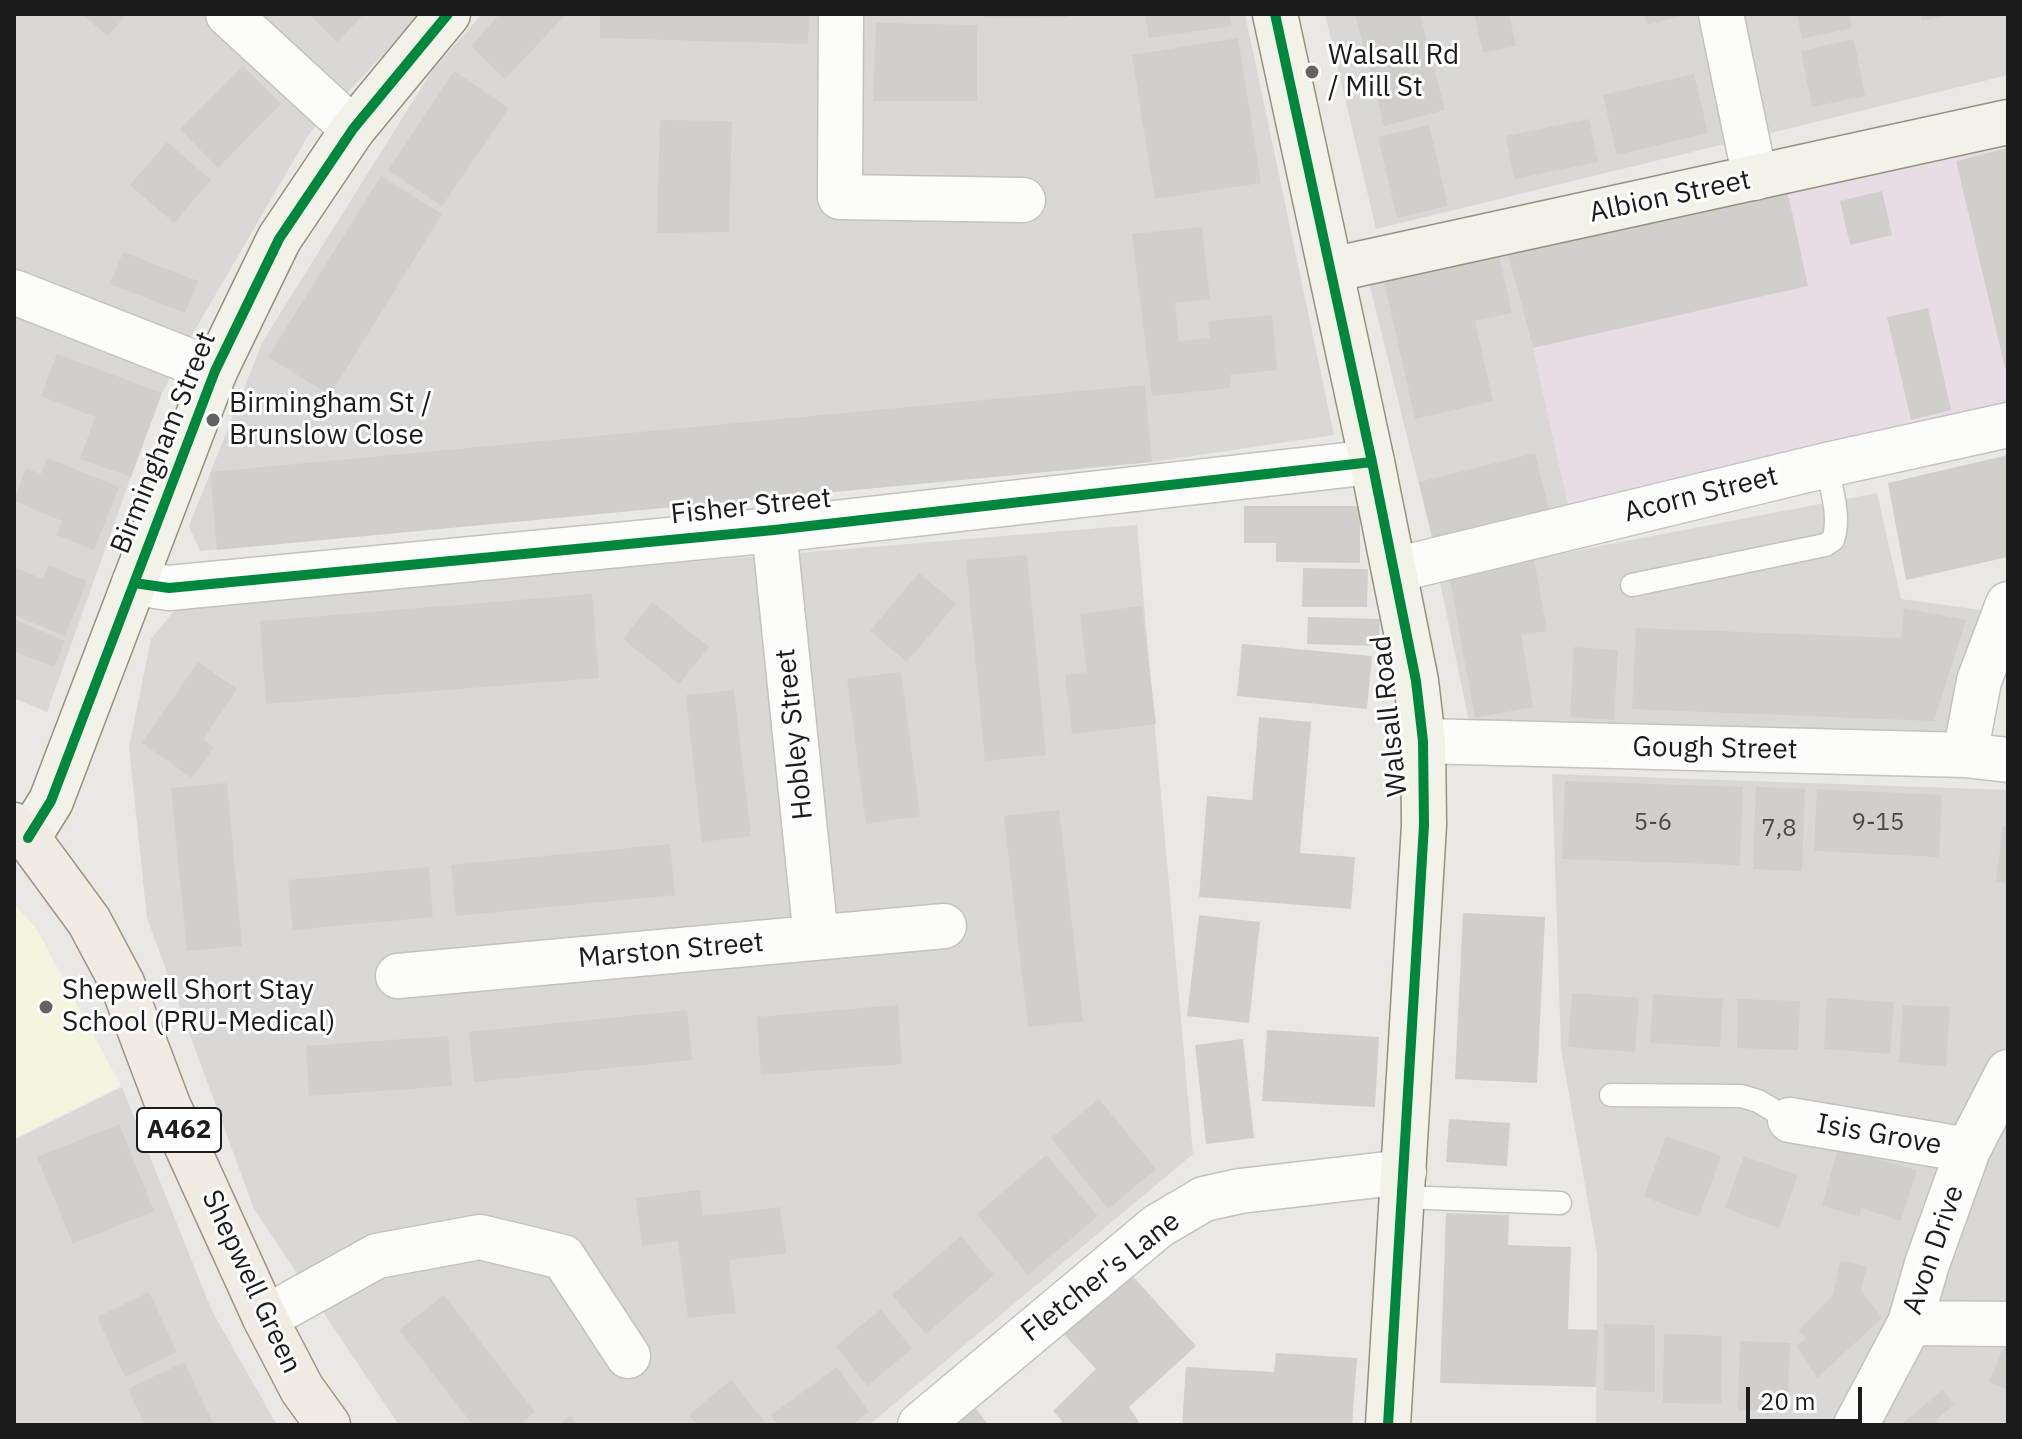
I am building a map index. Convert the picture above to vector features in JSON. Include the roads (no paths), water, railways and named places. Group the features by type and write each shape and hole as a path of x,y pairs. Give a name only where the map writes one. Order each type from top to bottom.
{"main road":[{"name":"Shepwell Green","path":"21,832 89,921 122,983 168,1105 265,1318 302,1389 328,1425"}],"street":[{"path":"228,14 353,129"},
{"name":"Birmingham Street","path":"21,832 51,801 215,371 279,239 353,129 448,14"},
{"path":"841,14 840,197 1023,200"},
{"name":"Walsall Road","path":"1275,14 1395,570 1416,681 1423,741 1424,825 1388,1425"},
{"path":"1721,14 1755,178"},
{"name":"Albion Street","path":"1331,270 2008,122"},
{"path":"14,292 215,371"},
{"name":"Acorn Street","path":"1395,570 1827,465 2008,425"},
{"name":"Fisher Street","path":"134,583 169,588 774,530 1372,462"},
{"name":"Hobley Street","path":"774,530 816,938"},
{"path":"1965,755 1979,681 2008,604"},
{"name":"Gough Street","path":"1423,741 1965,755 2008,760"},
{"name":"Marston Street","path":"398,976 944,926"},
{"name":"Avon Drive","path":"1856,1425 1910,1323 1927,1264 1968,1150 2008,1072"},
{"name":"Isis Grove","path":"1790,1120 1968,1150"},
{"name":"Fletcher's Lane","path":"920,1425 1158,1226 1204,1199 1240,1191 1403,1185"},
{"path":"265,1318 377,1256 480,1237 563,1257 628,1356"},
{"path":"1910,1323 2008,1324"}],"lane":[{"path":"1632,585 1825,545 1833,540 1837,529 1827,465"},
{"path":"1611,1095 1741,1096 1758,1101 1790,1120"},
{"path":"1403,1185 1560,1203"}],"place":[{"name":"Walsall Rd / Mill St","path":"1312,72"},
{"name":"Birmingham St / Brunslow Close","path":"213,420"},
{"name":"Shepwell Short Stay School (PRU-Medical)","path":"46,1007"}]}
